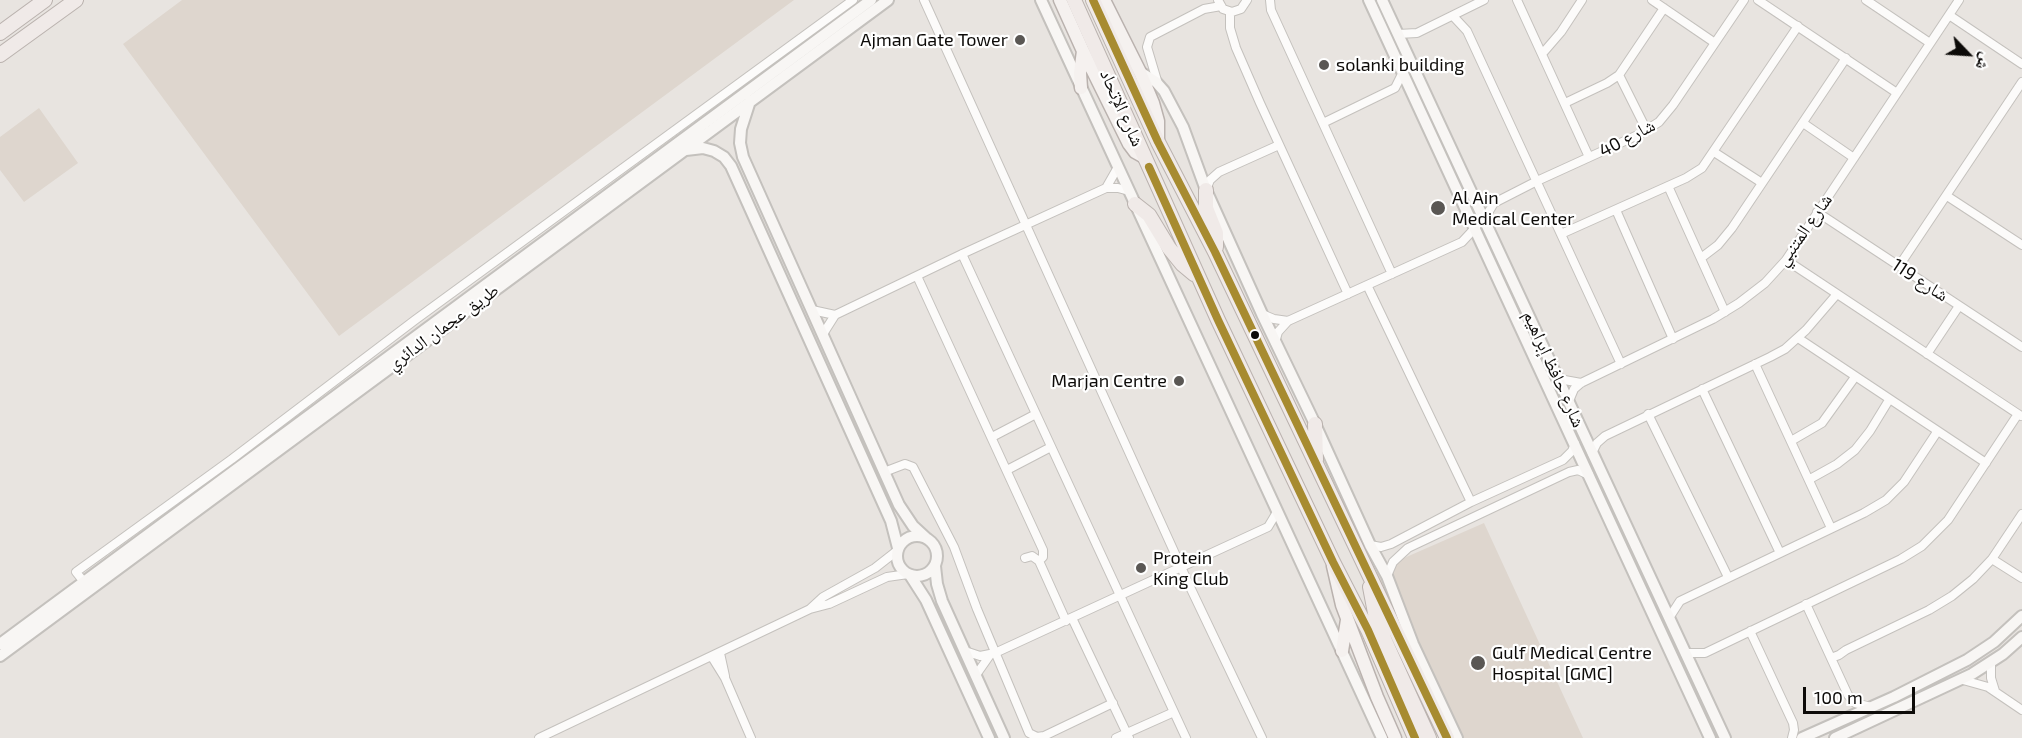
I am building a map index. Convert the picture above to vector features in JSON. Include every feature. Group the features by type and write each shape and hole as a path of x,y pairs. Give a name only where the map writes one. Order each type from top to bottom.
{"highway":[{"path":"0,33 45,0"},
{"path":"0,55 76,0"},
{"name":"شارع الإتحاد","path":"1074,0 1198,277 1333,562 1368,630 1415,738"},
{"name":"شارع الإتحاد","path":"1093,0 1158,142 1215,252 1447,738"},
{"path":"1206,190 1206,208 1216,238 1215,252"},
{"path":"1132,197 1153,220 1175,257 1198,277"},
{"path":"1315,424 1316,465"},
{"path":"1368,572 1379,626 1429,738"},
{"path":"1401,639 1421,661"}],"main road":[{"name":"طريق عجمان الدائري","path":"0,644 871,0"},
{"name":"طريق عجمان الدائري","path":"0,656 888,0"},
{"path":"1041,0 1381,738"},
{"path":"1060,0 1129,144 1135,152 1144,157"},
{"path":"1104,0 1140,72 1156,112 1158,142"},
{"name":"شارع حافظ إبراهيم","path":"1369,0 1485,246 1710,738"},
{"name":"شارع حافظ إبراهيم","path":"1382,0 1725,738"},
{"path":"1081,88 1080,73 1083,51"},
{"path":"1140,72 1158,84 1183,127 1206,190 1370,545 1387,576 1421,661 1457,738"},
{"path":"683,150 709,149 728,161 891,521 898,549 898,562 902,570 909,574 924,575 934,566 937,557 936,548 913,526 903,512 741,150 741,129 750,101"},
{"path":"761,231 767,230 773,233 780,248 786,253"},
{"path":"898,549 908,538 917,535 926,537"},
{"path":"1333,562 1339,594 1347,619 1395,738"},
{"path":"934,566 942,601 1004,738"},
{"path":"909,574 926,600 988,738"},
{"path":"1802,738 1872,707 1974,656 1994,642 2022,616"},
{"path":"1342,651 1347,619"},
{"path":"1835,738 1962,680 1991,663 2022,637"},
{"path":"1868,723 1863,719 1864,714 1894,696"},
{"path":"1827,738 1844,729 1844,724 1839,721"}],"street":[{"path":"84,582 76,572 232,459 415,320 853,0"},
{"path":"924,0 1182,568 1262,738"},
{"path":"1230,12 1242,9 1248,0"},
{"path":"1270,0 1271,10 1392,274"},
{"path":"1398,34 1417,33 1484,0"},
{"path":"1517,0 1589,157"},
{"path":"1542,54 1557,37 1582,0"},
{"path":"1652,0 1715,43"},
{"name":"شارع 40","path":"1494,203 1647,130 1669,111 1744,0"},
{"path":"1758,0 1897,93"},
{"path":"1866,0 1930,43"},
{"path":"1880,9 1886,0"},
{"name":"شارع المتنبي","path":"1581,383 1725,312 1752,293 1786,260 1959,0"},
{"path":"1262,1 1271,10"},
{"path":"1158,84 1147,47 1150,37 1220,3 1230,12 1230,28 1236,48 1348,294"},
{"path":"1565,103 1619,75 1665,8"},
{"path":"1467,9 1467,31"},
{"path":"1949,15 2022,64"},
{"path":"1453,16 1467,31 1621,364"},
{"path":"1561,234 1695,174 1702,168 1798,27"},
{"path":"1406,52 1417,33"},
{"path":"1701,258 1726,237 1846,58"},
{"path":"1323,123 1395,88 1403,72"},
{"path":"1619,75 1647,130"},
{"path":"1899,266 2022,82"},
{"path":"1395,88 1413,92"},
{"path":"1803,123 1854,158"},
{"path":"1206,190 1210,180 1219,172 1279,146"},
{"path":"1714,152 1762,183"},
{"path":"1106,188 1118,167"},
{"path":"1200,170 1219,172"},
{"path":"1668,186 1725,312"},
{"path":"823,334 835,315 1106,188 1118,188 1132,197"},
{"path":"1947,196 2022,245"},
{"path":"1476,200 1494,203 1485,218"},
{"path":"1616,210 1673,339"},
{"name":"شارع 119","path":"1818,212 2022,348"},
{"path":"1462,242 1476,227"},
{"path":"1275,342 1278,332 1287,321 1462,242 1475,241 1485,246"},
{"path":"962,255 1186,738"},
{"path":"1693,671 1705,653 1901,559 1922,546 1948,520 2020,416 1786,260"},
{"path":"917,276 1044,550 1043,557 1039,561"},
{"path":"1367,285 1472,502"},
{"path":"1592,453 1597,443 1605,436 1777,353 1798,338 1836,294"},
{"path":"1927,354 1959,306"},
{"path":"812,310 835,315"},
{"path":"1262,314 1287,321"},
{"path":"1798,338 1986,463"},
{"path":"1755,364 1831,528"},
{"path":"1791,441 1822,423 1855,377"},
{"path":"1559,379 1581,383"},
{"path":"1569,401 1574,389 1581,383"},
{"path":"1702,389 1780,553"},
{"path":"1810,479 1856,450 1889,400"},
{"path":"992,437 1036,414"},
{"path":"1648,414 1728,577"},
{"path":"1669,618 1680,601 1875,507 1895,492 1937,432"},
{"path":"1584,434 1605,436"},
{"path":"1370,545 1386,546 1472,502 1556,463 1570,455 1575,444"},
{"path":"1007,470 1051,447"},
{"path":"1556,463 1562,467 1562,474"},
{"path":"884,472 905,464 913,467 954,547 993,654 1028,730 1034,736 1044,736 1113,704"},
{"path":"1387,576 1393,561 1408,548 1562,474 1578,470 1590,477"},
{"path":"965,651 980,656 993,654 1268,527 1277,512"},
{"path":"1831,658 1941,603 1973,579 1992,559 2022,514"},
{"path":"1268,527 1286,531"},
{"path":"1403,538 1403,546 1408,548"},
{"path":"810,609 823,597 883,562 898,549"},
{"path":"1025,558 1032,556 1039,561 1128,736"},
{"path":"1992,559 2022,579"},
{"path":"539,738 810,609 829,604 886,577 909,574"},
{"path":"1661,599 1680,601"},
{"path":"1806,604 1851,700 1872,707"},
{"path":"1750,631 1793,723 1792,738"},
{"path":"1827,649 1846,650"},
{"path":"1685,653 1705,653"},
{"path":"976,675 993,654"},
{"path":"716,655 751,738"},
{"path":"1991,663 1991,678 1996,692"},
{"path":"1962,680 1980,683 2022,710"},
{"path":"1116,738 1128,736 1174,712"}],"shaded area":[{"path":"182,0 794,0 339,336 123,44"},
{"path":"39,108 78,163 24,202 0,170 0,137"},
{"name":"Gulf Medical Centre Hospital [GMC]","path":"1484,523 1583,738 1443,738 1372,578 1379,569"}],"transit line":[{"path":"1093,0 1158,142 1215,252 1447,738"},
{"path":"1149,167 1218,320 1333,562 1368,630 1415,738"}],"place":[{"name":"Ajman Gate Tower","path":"1020,40"},
{"name":"solanki building","path":"1324,65"},
{"name":"Al Ain Medical Center","path":"1438,208"},
{"name":"Marjan Centre","path":"1179,381"},
{"name":"Protein King Club","path":"1141,568"},
{"name":"Gulf Medical Centre Hospital [GMC]","path":"1478,663"}]}
